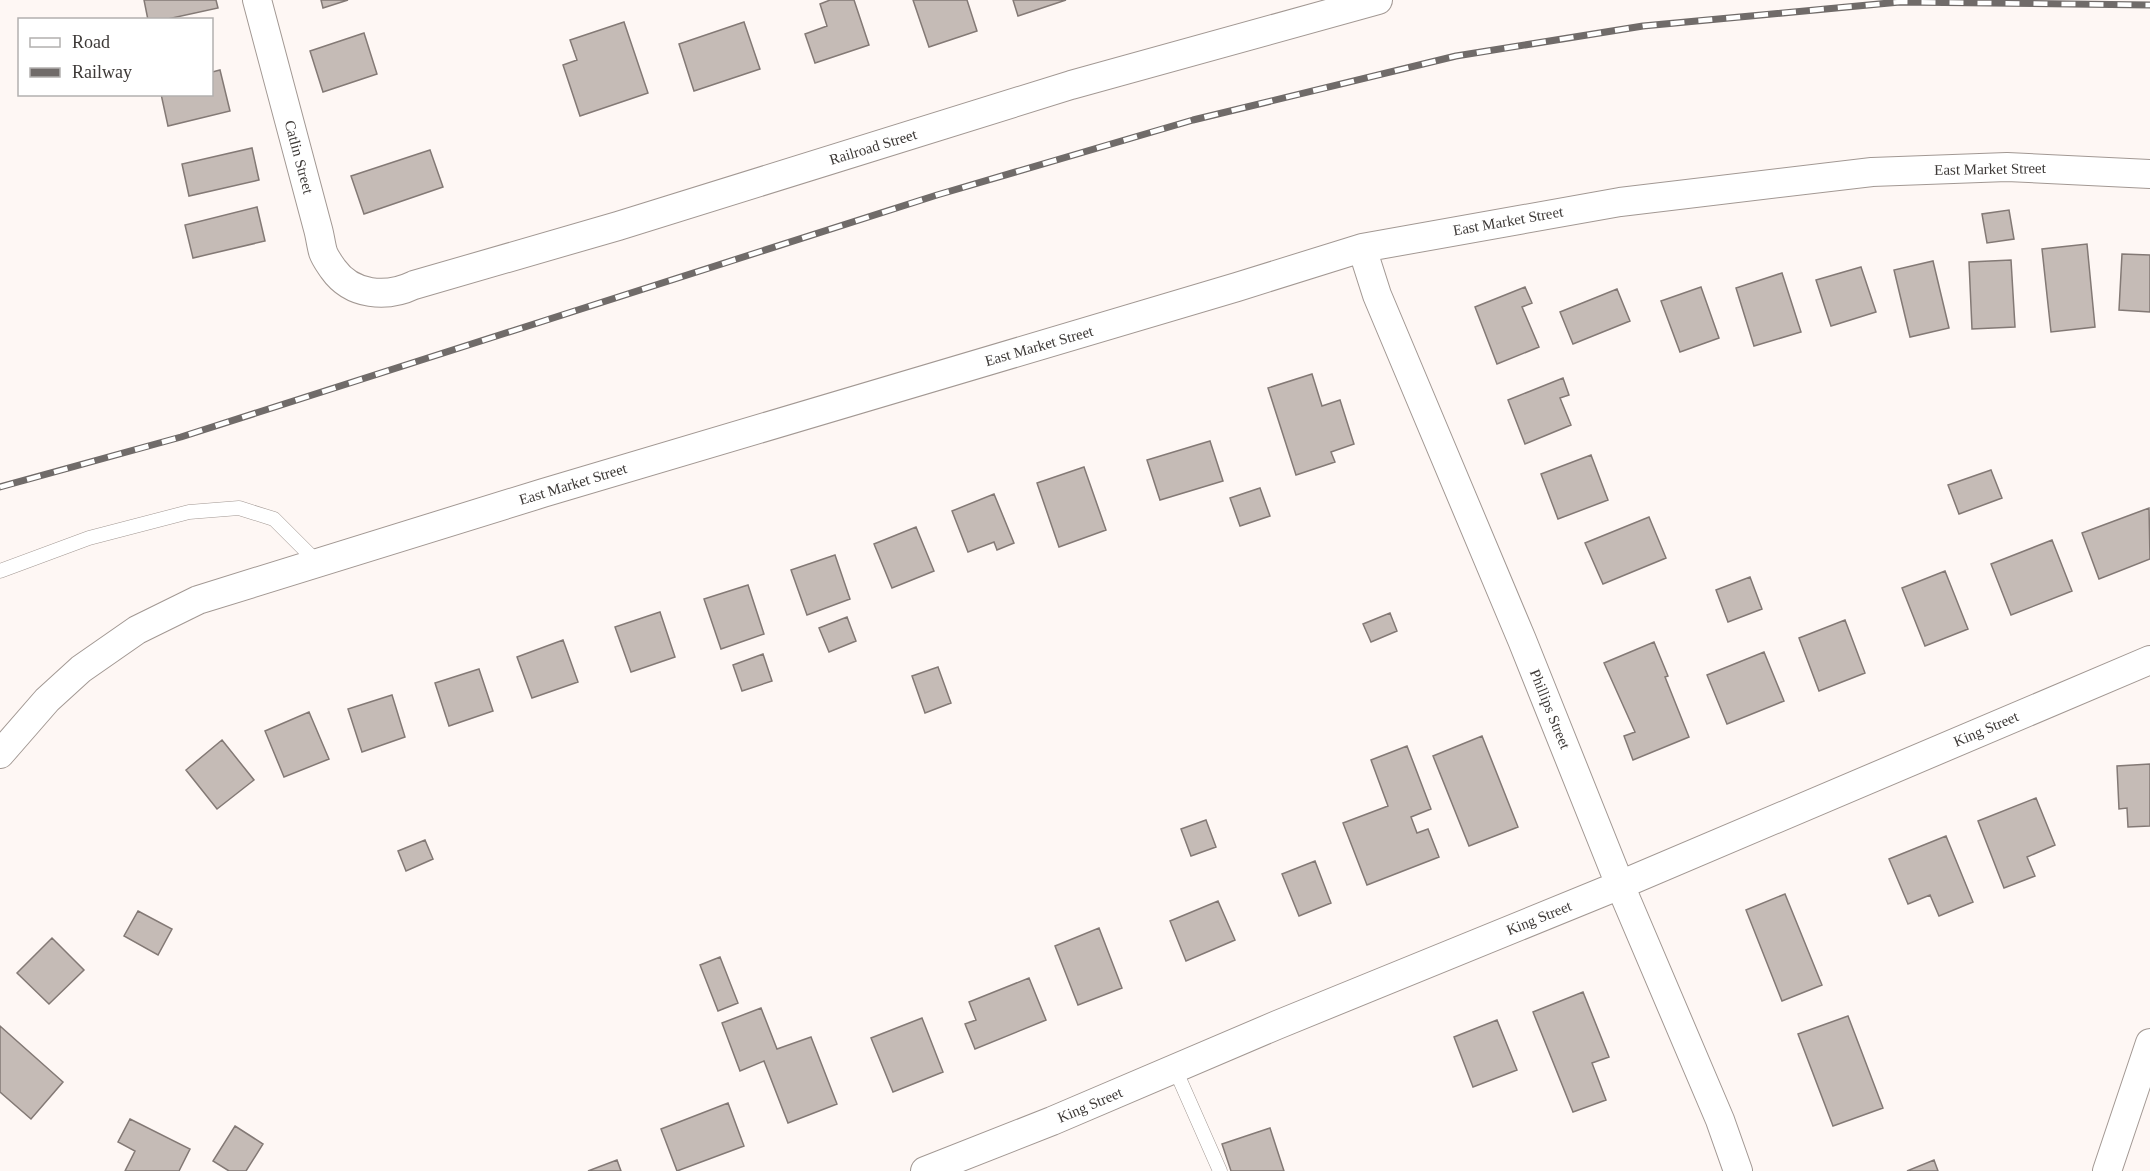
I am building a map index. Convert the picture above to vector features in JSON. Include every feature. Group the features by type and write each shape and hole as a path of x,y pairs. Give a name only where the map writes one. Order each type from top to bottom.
{"street":[{"name":"Catlin Street","path":"257,0 323,255 338,276 352,286 369,292"},
{"name":"Railroad Street","path":"369,292 386,294 403,291 414,285 618,226 1071,85 1378,0"},
{"name":"East Market Street","path":"0,754 47,700 81,669 137,630 198,600 555,489 1362,248 1620,202 1872,172 2007,167 2150,174"},
{"name":"Phillips Street","path":"1362,248 1377,295 1522,640 1620,885 1720,1119 1738,1171"},
{"name":"King Street","path":"925,1171 1052,1121 1620,885 2150,660"},
{"path":"2107,1171 2150,1043"}],"lane":[{"path":"0,571 89,538 189,512 239,508 274,519 317,562"},
{"path":"1175,1069 1220,1171"}],"building":[{"path":"144,0 216,0 218,8 172,18 148,18"},
{"path":"321,0 348,0 323,8"},
{"path":"830,0 854,0 869,45 815,63 805,34 827,26 820,4"},
{"path":"913,0 967,0 977,31 929,47"},
{"path":"1013,0 1066,0 1018,16"},
{"path":"624,22 648,93 580,116 563,65 577,60 570,40"},
{"path":"744,22 760,69 694,91 679,44"},
{"path":"364,33 377,74 323,92 310,51"},
{"path":"220,70 230,111 168,126 161,96 213,96 213,72"},
{"path":"252,148 259,180 189,196 182,164"},
{"path":"430,150 443,187 364,214 351,176"},
{"path":"257,207 265,241 193,258 185,225"},
{"path":"2009,210 2014,239 1987,243 1982,214"},
{"path":"2087,244 2095,327 2051,332 2042,249"},
{"path":"2122,254 2150,255 2150,312 2119,310"},
{"path":"2011,260 2015,327 1972,329 1969,262"},
{"path":"1933,261 1949,328 1910,337 1894,270"},
{"path":"1861,267 1876,312 1831,326 1816,280"},
{"path":"1782,273 1801,332 1754,346 1736,288"},
{"path":"1525,287 1532,303 1522,307 1539,347 1497,364 1475,307"},
{"path":"1701,287 1719,338 1680,352 1661,301"},
{"path":"1617,289 1630,321 1573,344 1560,312"},
{"path":"1312,374 1322,406 1340,400 1354,444 1331,452 1335,462 1296,475 1268,388"},
{"path":"1563,378 1569,395 1560,398 1571,425 1525,444 1508,400"},
{"path":"1210,441 1223,481 1160,500 1147,460"},
{"path":"1591,455 1608,500 1558,519 1541,474"},
{"path":"1084,467 1106,530 1059,547 1037,483"},
{"path":"1991,470 2002,498 1959,514 1948,485"},
{"path":"1260,488 1270,516 1240,526 1230,498"},
{"path":"994,494 1014,543 997,550 994,542 968,552 952,511"},
{"path":"2149,508 2150,559 2099,579 2082,533"},
{"path":"1649,517 1666,558 1603,584 1585,543"},
{"path":"916,527 934,571 892,588 874,544"},
{"path":"2052,540 2072,591 2011,615 1991,564"},
{"path":"835,555 850,599 807,615 791,570"},
{"path":"1945,571 1968,629 1925,646 1902,588"},
{"path":"1750,577 1762,609 1728,622 1716,590"},
{"path":"748,585 764,634 721,649 704,599"},
{"path":"660,612 675,657 631,672 615,627"},
{"path":"1390,613 1397,631 1371,642 1363,624"},
{"path":"847,617 856,641 829,652 819,628"},
{"path":"1845,620 1865,673 1819,691 1799,638"},
{"path":"563,640 578,682 532,698 517,657"},
{"path":"1654,642 1689,737 1633,760 1624,736 1635,732 1604,663"},
{"path":"1764,652 1784,701 1727,724 1707,675"},
{"path":"763,654 772,681 742,691 733,665"},
{"path":"938,667 951,703 925,713 912,676"},
{"path":"479,669 493,711 449,726 435,683"},
{"path":"392,695 405,737 362,752 348,709"},
{"path":"309,712 329,759 284,777 265,731"},
{"path":"1482,736 1518,827 1469,846 1433,756"},
{"path":"222,740 254,780 217,809 186,770"},
{"path":"1407,746 1431,809 1411,817 1417,833 1428,829 1439,857 1367,885 1343,823 1388,806 1371,760"},
{"path":"2150,764 2150,826 2128,827 2127,808 2119,809 2117,766"},
{"path":"2036,798 2055,845 2027,857 2035,876 2004,888 1978,821"},
{"path":"1206,820 1216,847 1191,856 1181,829"},
{"path":"1946,836 1973,902 1939,916 1930,895 1908,904 1889,859"},
{"path":"425,840 433,859 406,871 398,851"},
{"path":"1315,861 1331,903 1299,916 1282,874"},
{"path":"1785,894 1822,985 1782,1001 1746,910"},
{"path":"1218,901 1235,940 1186,961 1170,921"},
{"path":"138,911 172,929 158,955 124,936"},
{"path":"1099,928 1122,988 1078,1005 1055,946"},
{"path":"52,938 84,970 49,1004 17,973"},
{"path":"720,957 738,1003 718,1011 700,965"},
{"path":"1029,978 1046,1020 975,1049 965,1024 976,1020 969,1002"},
{"path":"1583,992 1609,1057 1592,1063 1606,1100 1573,1112 1533,1012"},
{"path":"761,1008 777,1049 811,1037 837,1104 788,1123 764,1061 740,1071 722,1023"},
{"path":"1848,1016 1883,1108 1833,1126 1798,1034"},
{"path":"922,1018 943,1072 893,1092 871,1038"},
{"path":"1497,1020 1517,1070 1473,1087 1454,1037"},
{"path":"0,1026 63,1082 31,1119 0,1092"},
{"path":"728,1103 744,1146 677,1171 661,1129"},
{"path":"130,1119 190,1149 179,1171 125,1171 135,1151 118,1142"},
{"path":"235,1126 263,1144 246,1171 229,1171 213,1161"},
{"path":"1270,1128 1284,1171 1231,1171 1222,1144"},
{"path":"617,1160 621,1171 588,1171"},
{"path":"1934,1160 1938,1171 1907,1171"}],"railway":[{"path":"0,487 181,437 937,195 1193,120 1456,56 1643,26 1900,2 2150,5"}]}
